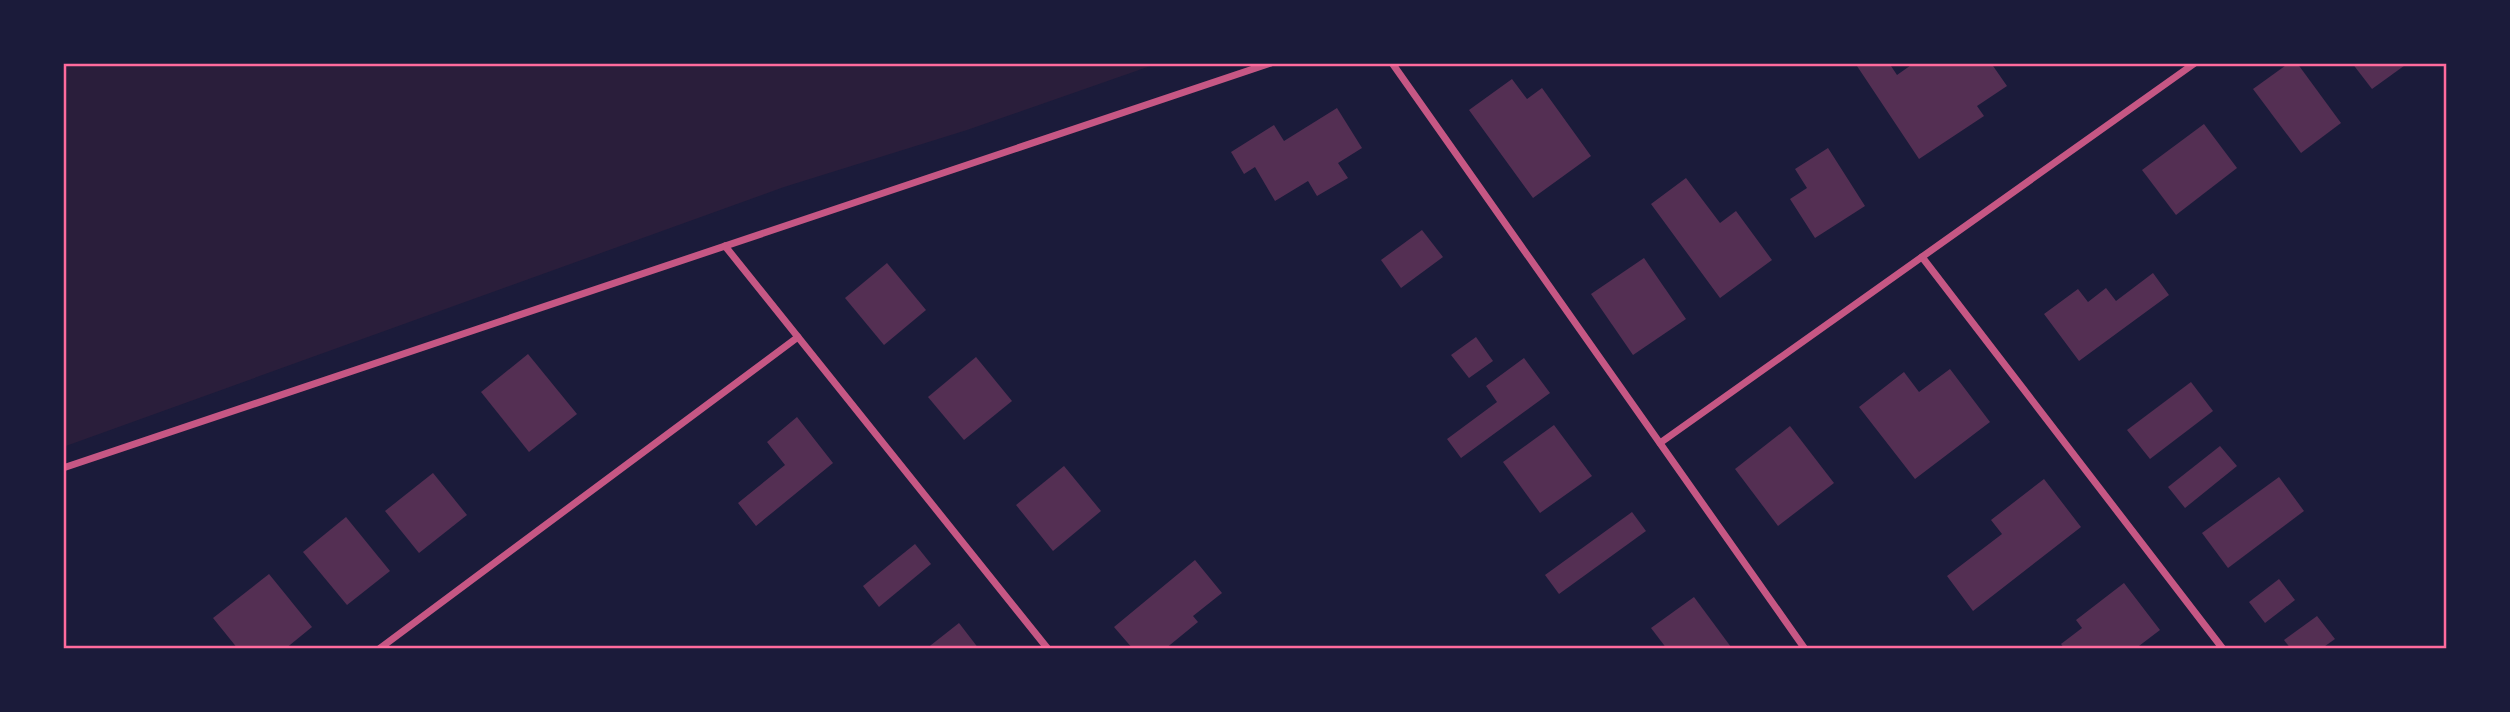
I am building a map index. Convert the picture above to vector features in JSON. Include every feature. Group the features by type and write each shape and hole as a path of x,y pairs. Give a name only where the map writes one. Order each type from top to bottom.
{"street":[{"path":"63,468 1271,63"},
{"path":"1392,63 1805,649"},
{"path":"1660,443 2195,63"},
{"path":"724,246 1048,649"},
{"path":"1922,257 2223,649"},
{"path":"379,649 798,337"}],"shaded area":[{"path":"63,63 1159,63 967,130 784,187 63,447"}],"building":[{"path":"1855,63 1889,63 1897,75 1914,63 1991,63 2007,86 1977,106 1984,116 1919,159"},
{"path":"2289,63 2297,63 2341,123 2301,153 2253,89"},
{"path":"2352,63 2408,63 2372,89"},
{"path":"1512,79 1527,99 1542,88 1591,156 1533,198 1469,110"},
{"path":"1337,108 1362,148 1338,163 1348,178 1317,196 1308,181 1275,201 1255,167 1244,174 1231,152 1274,125 1284,141"},
{"path":"2204,124 2237,168 2176,215 2142,170"},
{"path":"1828,148 1865,206 1815,238 1790,199 1807,188 1795,169"},
{"path":"1686,178 1720,223 1736,211 1772,260 1720,298 1651,204"},
{"path":"1422,230 1443,257 1401,288 1381,260"},
{"path":"1644,258 1686,319 1633,355 1591,294"},
{"path":"887,263 926,310 884,345 845,298"},
{"path":"2153,273 2169,295 2079,361 2044,314 2078,289 2088,302 2106,288 2116,301"},
{"path":"1476,337 1493,361 1469,378 1451,355"},
{"path":"528,354 577,414 529,452 481,392"},
{"path":"976,357 1012,401 964,440 928,397"},
{"path":"1524,358 1550,393 1461,458 1447,439 1497,402 1486,386"},
{"path":"1950,369 1990,422 1915,479 1859,407 1904,372 1919,392"},
{"path":"2191,382 2213,411 2150,459 2127,430"},
{"path":"797,417 833,463 756,526 738,503 785,465 767,442"},
{"path":"1554,425 1592,476 1540,513 1503,462"},
{"path":"1790,426 1834,483 1778,526 1735,469"},
{"path":"2220,446 2237,466 2185,508 2168,487"},
{"path":"1064,466 1101,511 1053,551 1016,505"},
{"path":"433,473 467,515 419,553 385,511"},
{"path":"2279,477 2304,511 2228,568 2202,533"},
{"path":"2044,479 2081,527 1973,611 1947,576 2002,534 1991,520"},
{"path":"1632,512 1646,531 1559,594 1545,575"},
{"path":"346,517 390,571 347,605 303,552"},
{"path":"915,544 931,564 879,607 863,586"},
{"path":"1195,560 1222,593 1193,616 1198,622 1165,649 1133,649 1114,627"},
{"path":"269,574 312,627 285,649 238,649 213,618"},
{"path":"2279,579 2295,600 2265,623 2249,602"},
{"path":"2124,583 2160,630 2135,649 2065,649 2061,644 2082,628 2076,620"},
{"path":"1694,597 1731,647 1667,649 1651,628"},
{"path":"2317,616 2335,639 2321,649 2291,649 2284,640"},
{"path":"959,623 979,649 926,649"}]}
